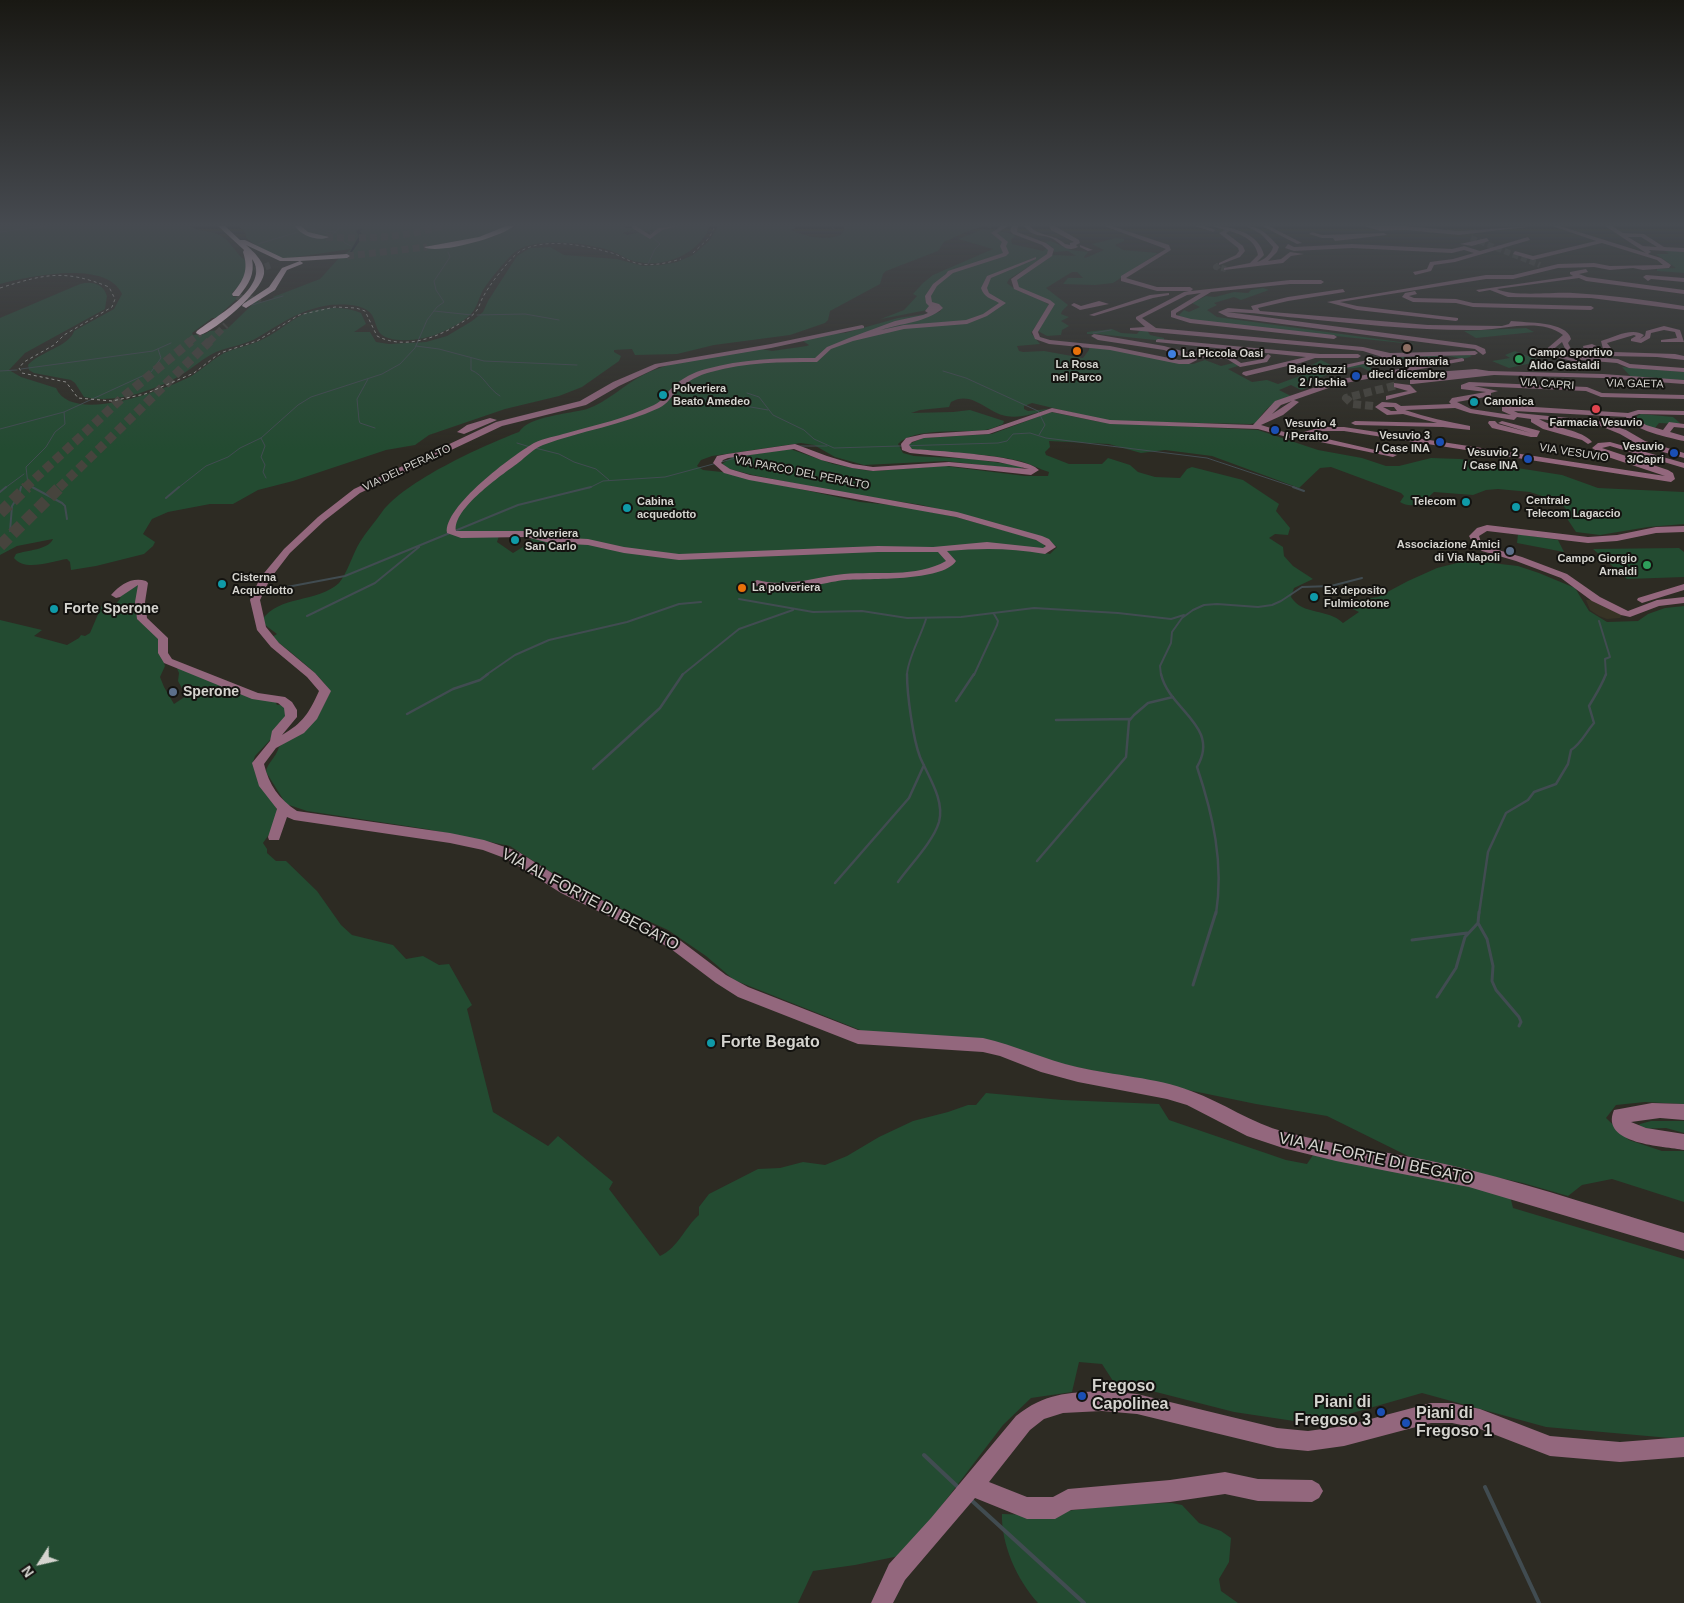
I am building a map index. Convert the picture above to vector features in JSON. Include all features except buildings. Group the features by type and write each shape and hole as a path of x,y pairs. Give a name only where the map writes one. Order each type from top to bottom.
{"highway":[{"path":"222,316 238,301"},
{"path":"200,333 242,301"},
{"path":"226,325 249,301"},
{"path":"242,308 253,301"}],"street":[{"path":"851,339 897,322 930,315 940,308 937,305 932,305 929,301"},
{"path":"851,339 904,327 967,322 985,315 1003,303 998,301"},
{"path":"1048,301 1052,304 1035,332 1039,339 1054,346 1110,348 1178,362 1190,362 1195,359 1186,354"},
{"path":"1074,305 1080,308 1102,303 1109,306 1094,314 1137,301"},
{"path":"1151,329 1139,317 1171,301"},
{"path":"1194,301 1173,312 1173,316 1190,322 1473,353"},
{"path":"1284,301 1253,308 1296,315"},
{"path":"1337,301 1330,302 1398,313 1552,328 1565,332 1568,340 1565,342 1569,352 1566,354 1585,358 1620,361 1629,366 1684,370"},
{"path":"1459,301 1473,305 1590,308"},
{"path":"1638,301 1684,308"},
{"path":"1236,304 1227,307 1221,312 1482,351"},
{"path":"1264,304 1291,305"},
{"name":"VIA DEL PERALTO","path":"278,740 287,738 300,730 313,716 325,691 311,675 275,645 261,628 255,600 258,591 274,566 321,519 357,491 499,424 583,403 616,384 657,366 769,346 864,326 929,311 932,305"},
{"path":"1398,313 1402,308 1445,316 1460,315"},
{"path":"1225,310 1434,327 1494,327 1518,324"},
{"path":"1611,353 1604,346 1603,342 1634,333 1641,335 1633,340 1640,342 1648,337 1648,332 1660,328 1678,331 1683,340 1663,341"},
{"path":"1132,329 1151,329 1363,349 1391,355"},
{"path":"1267,353 1265,361 1240,365 1230,357 1186,354 1094,336 1267,353 1320,356 1473,353 1482,351"},
{"path":"1567,336 1544,353 1582,363 1617,368 1631,380"},
{"name":"VIA PARCO DEL PERALTO","path":"851,339 829,348 817,360 768,360 737,363 706,371 691,377 674,388 667,400 658,406 608,424 538,444 482,486 470,498 454,519 451,527 452,533 461,535 526,534 550,540 588,542 648,554 694,559 878,549 941,550 987,545 1022,547 1045,551 1051,547 1046,541 1039,538 957,515 749,477 726,470 717,463 720,458 727,456 795,446 843,464 873,468 949,464 1026,472 1035,470 1027,465 998,460 910,451 905,446 906,442 912,439 936,434 989,432 1053,410 1110,422 1258,424"},
{"path":"1569,352 1587,356 1589,354 1585,347 1590,346 1611,353 1665,355 1684,359"},
{"path":"1258,424 1278,403 1343,380 1473,358 1482,351"},
{"path":"1233,369 1280,359 1267,353"},
{"path":"1204,354 1203,358 1211,361"},
{"path":"1246,355 1241,359 1249,364"},
{"path":"1246,374 1298,362 1311,358 1311,355"},
{"path":"1337,368 1389,358 1391,355"},
{"path":"1265,378 1314,361 1320,356"},
{"path":"1557,366 1593,371 1608,376"},
{"path":"1343,380 1358,381 1456,372 1608,376 1631,380 1684,382"},
{"path":"1414,382 1458,376 1491,375 1491,373"},
{"path":"1442,384 1454,381 1458,376"},
{"name":"VIA GAETA","path":"1494,392 1466,388 1464,386 1478,384 1587,389 1618,388"},
{"path":"1389,398 1413,392 1407,387 1397,385"},
{"name":"VIA GAETA","path":"1587,389 1601,395 1684,398"},
{"name":"VIA CAPRI","path":"1506,421 1501,417 1461,411 1453,402 1494,392 1602,398 1610,402 1646,403"},
{"name":"VIA GAETA","path":"1684,398 1642,398 1646,403 1684,404"},
{"path":"1258,424 1280,413 1294,402"},
{"name":"VIA CAPRI","path":"1376,406 1389,404 1401,410 1440,421 1445,425"},
{"name":"VIA CAPRI","path":"1438,405 1445,412 1492,423"},
{"name":"VIA CAPRI","path":"1401,410 1438,405 1458,407 1489,415 1587,424 1591,422"},
{"path":"1684,415 1663,416 1656,412 1638,412 1629,415 1519,408 1505,409 1516,415 1591,422 1619,430 1642,443 1684,456"},
{"path":"461,432 470,427 521,413 530,411 534,414"},
{"path":"1629,415 1630,419 1636,424 1684,438"},
{"name":"VIA CAPRI","path":"1337,420 1390,425 1445,425 1467,428"},
{"name":"VIA CAPRI","path":"1534,420 1546,427 1586,440"},
{"name":"VIA VESUVIO","path":"1258,424 1293,436 1320,429 1344,429 1671,479 1668,473 1603,453 1596,448 1600,445 1610,444 1684,466"},
{"path":"1664,433 1672,424 1684,426"},
{"name":"VIA VESUVIO","path":"1300,435 1392,454"},
{"path":"1684,529 1656,530 1596,540 1567,539 1488,528 1480,530 1475,534 1477,542 1485,549 1519,559 1564,576 1596,599 1617,610 1630,614 1657,603 1684,600"},
{"path":"757,583 778,586 870,574 910,575 944,566 951,561 941,550"},
{"path":"116,595 132,583 137,581 143,583 140,602 142,619 163,638 163,653 168,661 256,696 280,700 288,705 291,717 276,734 275,739 278,740 258,763 260,776 273,799 284,809 274,837"},
{"path":"1617,610 1658,594 1684,587"},
{"name":"VIA AL FORTE DI BEGATO","path":"284,809 294,815 450,838 500,850 512,855 588,901 661,936 732,986 858,1036 983,1045 1001,1049 1041,1065 1078,1075 1167,1091 1182,1096 1253,1130 1283,1140 1336,1153 1469,1178 1684,1242"},
{"path":"1684,1112 1673,1110 1631,1114 1620,1116 1619,1120 1621,1125 1637,1134 1684,1142"},
{"path":"882,1603 890,1582 939,1526 1023,1423 1038,1411 1063,1403 1102,1401 1138,1404 1277,1438 1308,1441 1344,1436 1431,1413 1452,1413 1480,1419 1550,1446 1620,1452 1684,1447"},
{"path":"974,1482 984,1492 1027,1508 1055,1508 1068,1500 1170,1491 1225,1483 1258,1490 1312,1490"}],"shaded area":[{"path":"1586,600 1593,600 1622,615 1620,618 1607,619 1599,616 1590,610"}],"green space":[{"path":"40,301 106,301 105,309 25,353 9,370 21,377 56,388 65,399 81,404 100,404 143,395 181,381 193,375 224,353 262,340 301,315 320,309 341,308 361,313 366,324 354,332 370,332 376,342 389,344 426,342 447,336 483,312 488,301 849,301 830,311 828,320 825,323 790,335 714,345 677,354 635,355 632,349 614,350 614,352 621,356 619,361 582,387 559,396 505,409 429,435 415,445 386,450 293,481 258,490 233,504 210,504 168,512 152,519 143,534 155,542 144,554 71,570 70,562 67,559 32,565 19,562 14,558 16,554 47,545 53,539 17,546 0,555 0,318"},
{"path":"118,301 235,301 216,318 212,318 192,333 193,335 227,329 256,301 478,301 471,314 463,321 431,336 407,340 390,339 384,336 379,332 372,315 364,308 358,306 340,304 308,310 255,339 216,352 170,381 134,395 108,399 84,397 71,380 34,373 29,370 28,365 33,360 67,341 74,331 114,309"},
{"path":"913,301 1042,301 1049,305 1031,333 1040,344 1017,346 1019,351 1044,351 1083,358 1089,348 1115,349 1178,363 1193,364 1205,360 1221,366 1233,363 1241,365 1228,369 1252,382 1267,380 1278,384 1319,369 1312,365 1321,360 1331,365 1328,367 1337,369 1400,357 1470,355 1472,356 1462,358 1447,356 1432,359 1423,357 1367,366 1377,372 1371,372 1361,367 1326,372 1329,374 1316,379 1326,383 1321,385 1310,380 1300,384 1307,388 1301,390 1291,385 1279,390 1291,396 1275,403 1263,413 1256,423 1250,424 1108,421 1032,403 1024,406 1024,409 1028,411 1049,409 1028,415 1011,417 999,414 972,400 959,399 951,402 949,407 920,410 911,413 970,410 1004,421 1003,424 985,430 915,435 898,444 903,453 914,456 972,459 1022,466 1019,469 945,461 864,465 835,457 814,445 801,443 712,456 701,460 697,466 703,470 722,472 860,502 901,506 956,517 1031,538 1043,543 1045,547 1040,552 1050,554 1057,547 1043,537 922,505 842,493 753,475 726,468 722,464 732,457 790,449 833,464 863,470 875,471 945,466 1025,476 1048,476 1049,472 1007,458 912,450 909,444 923,438 992,434 1051,412 1100,422 1258,430 1318,450 1362,458 1386,466 1399,466 1431,458 1460,459 1562,475 1598,488 1684,492 1684,524 1648,527 1600,535 1576,532 1568,520 1566,509 1560,502 1530,492 1498,489 1486,490 1473,495 1434,492 1422,502 1409,505 1400,502 1404,496 1401,493 1331,467 1320,468 1299,488 1212,456 1165,450 1141,453 1109,444 1049,441 1050,447 1045,452 1046,455 1069,464 1102,464 1108,458 1130,465 1138,472 1155,477 1180,478 1187,469 1192,467 1243,480 1279,504 1276,511 1290,528 1288,535 1275,534 1269,538 1283,547 1284,556 1293,566 1313,579 1294,588 1291,597 1302,607 1330,615 1343,623 1359,612 1347,606 1350,601 1378,597 1437,568 1474,561 1518,566 1575,588 1589,611 1607,622 1638,621 1648,614 1665,608 1684,606 1684,1104 1645,1102 1616,1105 1606,1118 1629,1140 1662,1151 1684,1151 1684,1202 1612,1179 1582,1185 1568,1196 1523,1183 1416,1160 1327,1116 1256,1104 1032,1058 865,1032 734,980 706,956 668,930 576,888 510,846 426,829 307,811 286,804 266,772 267,769 279,747 320,712 330,692 320,678 272,637 277,634 265,625 262,620 278,606 320,594 339,583 362,538 393,500 408,488 465,455 519,432 531,422 550,416 587,409 643,375 671,364 716,355 762,349 772,351 807,346 809,345 803,341 826,334 845,333 898,318 940,312 942,307 937,304 927,310 881,319 904,310","holes":["500,533 530,534 531,542 513,553 497,542"]},
{"path":"1045,301 1063,301 1068,305 1061,314 1069,317 1061,321 1069,326 1062,330 1061,335 1047,336 1038,331 1054,305"},
{"path":"1196,301 1221,301 1214,303 1217,305 1207,310 1217,317 1422,345 1191,321 1178,316 1184,310 1189,312 1200,307 1192,303"},
{"path":"1526,328 1534,332 1476,338 1464,331"},
{"path":"1112,329 1121,333 1137,334 1140,330 1147,330 1150,335 1164,338 1164,341 1087,334 1087,332"},
{"name":"Campo sportivo Aldo Gastaldi","path":"1515,351 1541,361 1509,368 1492,361 1510,358 1505,355"},
{"path":"1622,367 1684,372 1684,380 1632,378"},
{"path":"1641,414 1673,417 1681,424 1659,423 1655,428 1645,426 1634,418"},
{"path":"1518,534 1558,540 1564,552 1517,543"},
{"name":"Campo Giorgio Arnaldi","path":"1679,548 1684,552 1684,577 1627,579 1593,549"},
{"path":"138,583 138,620 160,637 160,651 165,666 160,677 174,704 186,696 178,681 179,673 176,666 275,701 277,705 285,705 288,714 270,740 255,756 253,762 272,797 278,816 275,827 263,843 267,853 276,861 286,861 317,891 341,925 352,935 393,945 406,959 423,956 439,965 449,964 472,1005 467,1009 493,1112 548,1146 558,1136 613,1182 609,1189 660,1256 672,1248 699,1215 699,1207 709,1194 758,1169 780,1168 803,1162 825,1165 847,1156 879,1137 913,1121 968,1105 976,1105 986,1093 1062,1100 1159,1104 1169,1120 1286,1160 1307,1164 1313,1155 1509,1192 1513,1208 1684,1259 1684,1437 1670,1438 1546,1427 1422,1393 1314,1424 1234,1412 1113,1381 1102,1364 1079,1362 1072,1392 1031,1398 1003,1425 904,1555 813,1571 798,1603 0,1603 0,620 42,630 34,636 67,645 81,635 85,636 90,633 102,605 114,606 120,599 121,594"},
{"path":"1651,1121 1684,1121 1684,1133 1666,1128 1637,1129 1640,1124"},
{"path":"1172,1503 1182,1505 1199,1523 1221,1531 1231,1538 1229,1562 1219,1579 1221,1591 1238,1603 1038,1603 1017,1573 1007,1549 1002,1525 1002,1514 1033,1515 1125,1504"}],"waterway":[{"path":"252,305 266,301"},
{"path":"261,438 298,405 311,397 382,374 400,364 415,348 427,320 443,301"},
{"path":"434,311 472,315"},
{"path":"477,315 525,314 559,320"},
{"path":"1093,333 1111,330"},
{"path":"21,369 153,351 171,343"},
{"path":"416,346 439,349 484,361 577,365"},
{"path":"64,412 151,372 161,358 158,349"},
{"path":"471,358 471,370 479,375 500,396"},
{"path":"0,371 17,370"},
{"path":"943,371 966,378 1038,411 1045,425 1039,435"},
{"path":"368,379 357,399 359,420 360,423 375,428"},
{"path":"747,393 759,397 773,415 804,430 814,439 834,448 998,443 1007,441 1013,434 1030,433 1046,438 1207,458 1297,488"},
{"path":"699,398 768,410"},
{"path":"0,429 64,412"},
{"path":"35,488 28,485 26,467 46,447 55,432 65,424 64,412"},
{"path":"178,488 206,466 228,457 240,448 261,438"},
{"path":"261,438 265,446 261,457 265,465 263,472 266,478"},
{"path":"517,443 530,447"},
{"path":"798,446 827,446"},
{"path":"535,448 559,454 574,462 596,469 609,480"},
{"path":"591,487 603,481 665,477 743,456"},
{"path":"5,488 24,474"},
{"path":"21,487 26,482"},
{"path":"0,492 6,487"},
{"path":"10,531 12,506 19,495 21,487"},
{"path":"32,487 62,503 65,506 67,519"},
{"path":"166,498 179,487"},
{"path":"287,587 345,576 518,505 591,487"},
{"path":"1293,487 1304,491"},
{"path":"307,616 375,583 419,547"},
{"path":"1161,675 1160,666 1171,643 1172,632 1182,618 1193,610 1204,605 1217,604 1258,607 1272,605 1302,587 1331,586 1362,578"},
{"path":"739,599 813,612 862,611 907,618 961,617 1034,608 1118,613 1171,619 1184,615"},
{"path":"486,675 515,655 549,640 627,622 679,604 701,602"},
{"path":"683,674 739,629 793,610"},
{"path":"974,675 997,625 998,621 994,614"},
{"path":"907,675 909,662 926,619"},
{"path":"1599,621 1610,657 1605,659 1606,674"},
{"path":"407,714 453,689 480,680 488,674"},
{"path":"593,769 660,708 683,674"},
{"path":"956,701 974,674"},
{"path":"1161,674 1172,697"},
{"path":"1479,914 1488,852 1506,813 1528,800 1534,792 1556,784 1568,764 1571,750 1581,741 1594,723 1589,706 1606,674"},
{"path":"907,675 909,704 915,739 924,765"},
{"path":"1037,861 1126,757 1129,721 1148,703 1172,697"},
{"path":"1172,697 1191,719 1203,740 1203,753 1197,767 1216,839 1219,876 1216,914"},
{"path":"1056,720 1130,719"},
{"path":"835,883 909,798 924,765"},
{"path":"898,882 932,837 939,822 940,805 938,797 924,765"},
{"path":"1193,985 1216,912"},
{"path":"1478,923 1479,912"},
{"path":"1437,997 1456,968 1465,937 1478,923"},
{"path":"1478,923 1487,939 1493,966 1492,981 1496,990 1519,1017 1521,1022 1519,1026"},
{"path":"1412,940 1467,933"},
{"path":"924,1455 959,1488"},
{"path":"1485,1487 1539,1603"},
{"path":"970,1499 1084,1603"}],"tunnel":[{"path":"210,341 226,325"},
{"path":"189,342 200,333"},
{"path":"25,488 122,398 191,341"},
{"path":"59,488 210,341"},
{"path":"1373,406 1352,404 1346,398 1397,385"},
{"path":"0,513 27,487"},
{"path":"0,546 60,487"}],"railway":[{"path":"114,301 112,307 64,335 54,345 24,362 19,368 22,373 66,382 78,398 112,401 145,394 194,373 220,353 257,341 299,315 335,307 356,308 365,311 377,336 387,340 409,342 430,338 450,329 471,316 477,310 481,301"}],"place":[{"name":"Scuola primaria dieci dicembre","path":"1407,348"},
{"name":"La Rosa nel Parco","path":"1077,351"},
{"name":"La Piccola Oasi","path":"1172,354"},
{"name":"Campo sportivo Aldo Gastaldi","path":"1519,359"},
{"name":"Balestrazzi 2 / Ischia","path":"1356,376"},
{"name":"Polveriera Beato Amedeo","path":"663,395"},
{"name":"Canonica","path":"1474,402"},
{"name":"Farmacia Vesuvio","path":"1596,409"},
{"name":"Vesuvio 4 / Peralto","path":"1275,430"},
{"name":"Vesuvio 3 / Case INA","path":"1440,442"},
{"name":"Vesuvio 3/Capri","path":"1674,453"},
{"name":"Vesuvio 2 / Case INA","path":"1528,459"},
{"name":"Telecom","path":"1466,502"},
{"name":"Centrale Telecom Lagaccio","path":"1516,507"},
{"name":"Cabina acquedotto","path":"627,508"},
{"name":"Polveriera San Carlo","path":"515,540"},
{"name":"Associazione Amici di Via Napoli","path":"1510,551"},
{"name":"Campo Giorgio Arnaldi","path":"1647,565"},
{"name":"Cisterna Acquedotto","path":"222,584"},
{"name":"La polveriera","path":"742,588"},
{"name":"Ex deposito Fulmicotone","path":"1314,597"},
{"name":"Forte Sperone","path":"54,609"},
{"name":"Sperone","path":"173,692"},
{"name":"Forte Begato","path":"711,1043"},
{"name":"Fregoso Capolinea","path":"1082,1396"},
{"name":"Piani di Fregoso 3","path":"1381,1412"},
{"name":"Piani di Fregoso 1","path":"1406,1423"}]}
